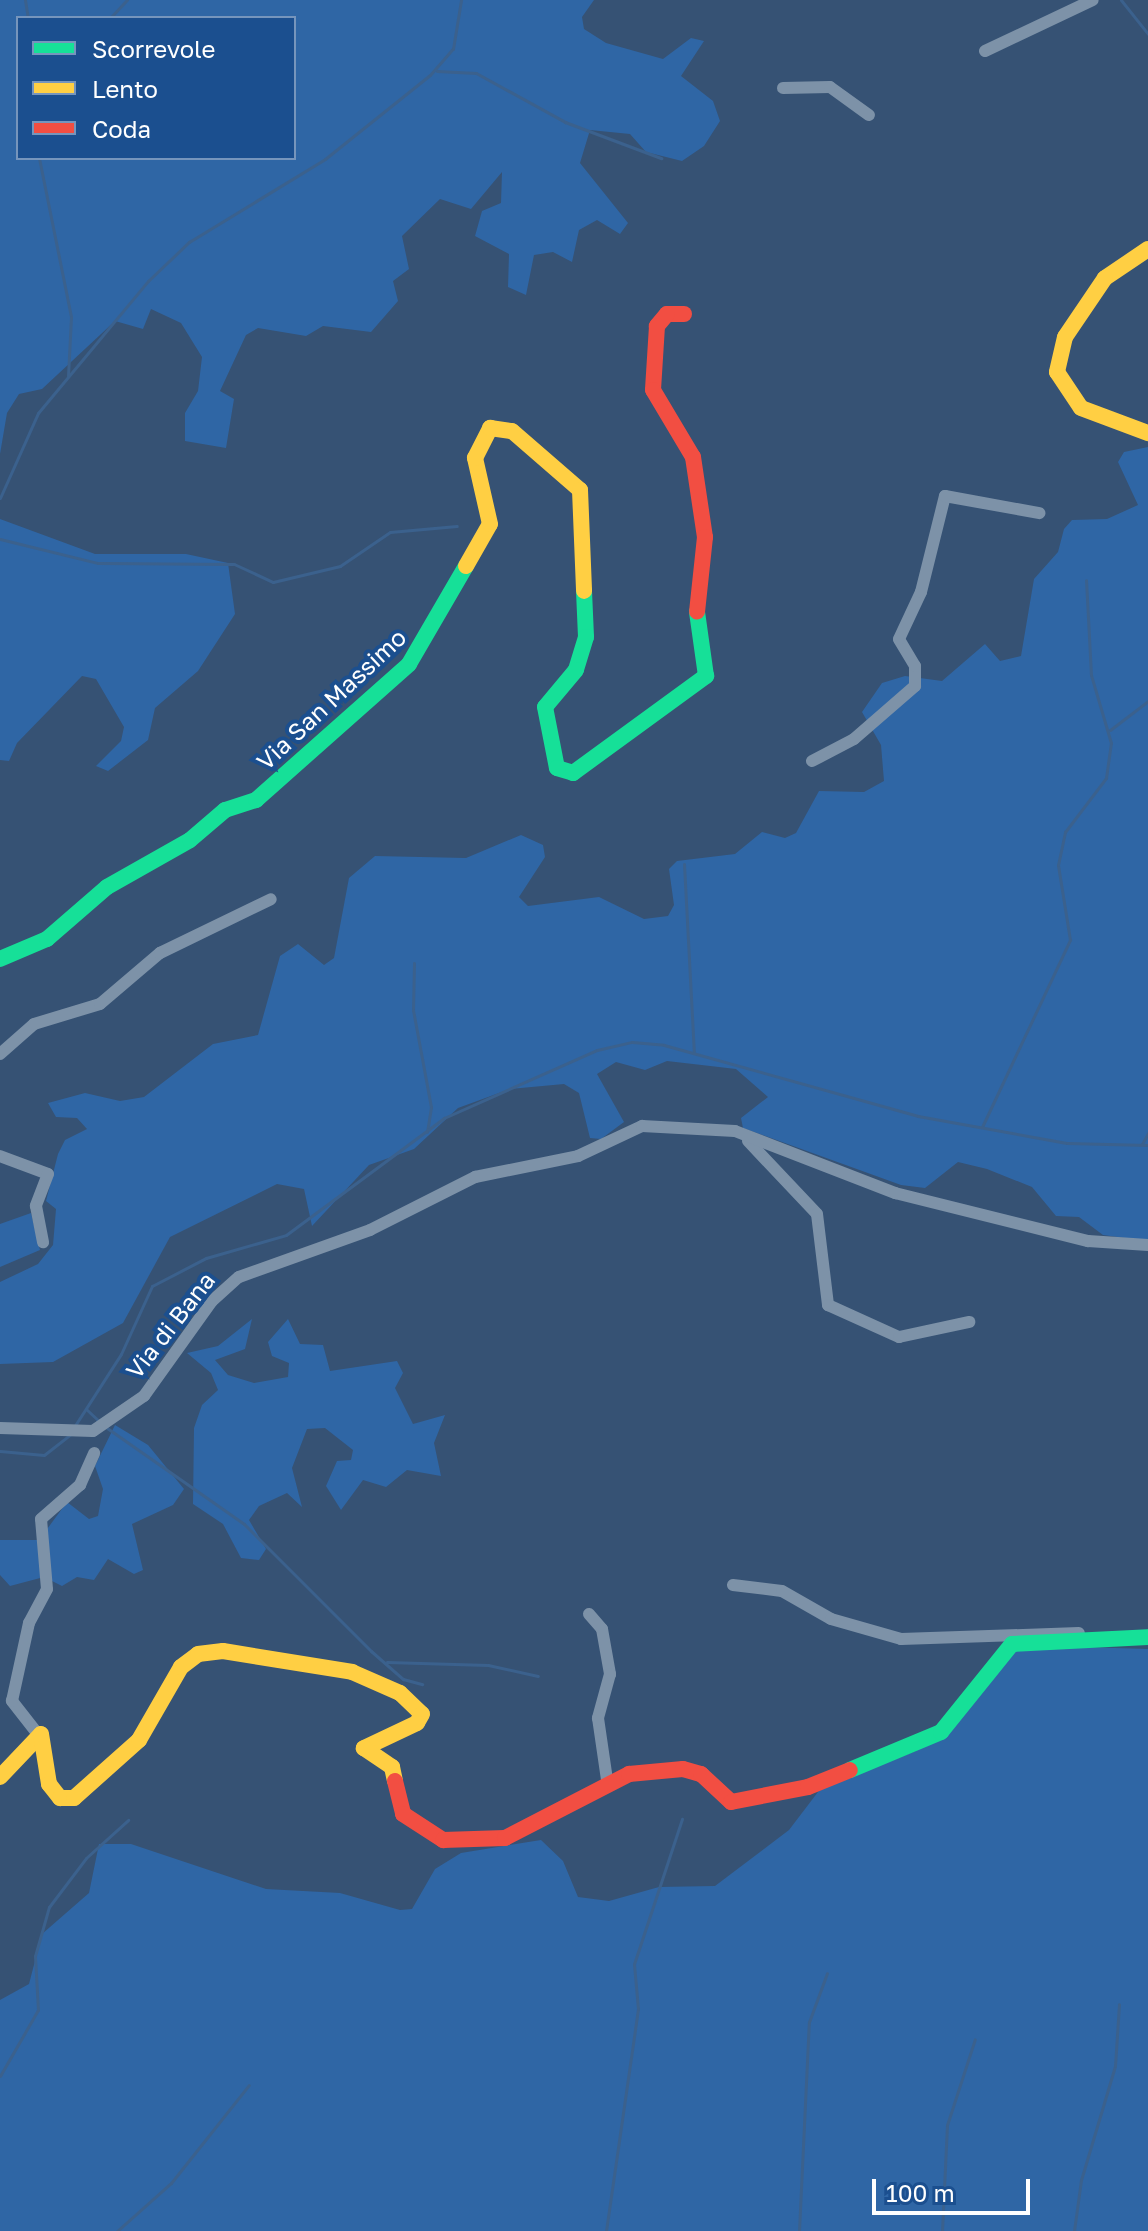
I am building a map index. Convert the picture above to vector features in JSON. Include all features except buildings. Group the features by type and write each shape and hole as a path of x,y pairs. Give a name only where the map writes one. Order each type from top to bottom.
{"street":[{"path":"985,51 1093,0"},
{"path":"783,88 830,87 869,115"},
{"path":"1148,249 1105,278 1065,337 1057,372 1081,408 1148,433"},
{"name":"Via San Massimo","path":"0,959 47,939 107,887 190,840 225,810 256,800 409,664 490,524 475,458 479,440 500,425 580,490 586,637 576,670 545,707 557,768 564,772 632,736 706,676 696,608 705,537 693,457 653,390 657,326 667,314 684,314"},
{"path":"812,761 854,739 915,686 915,666 899,639 921,592 945,496 1039,513"},
{"path":"0,1054 34,1024 100,1004 160,953 271,899"},
{"name":"Via di Bana","path":"0,1428 64,1434 79,1432 144,1396 223,1288 330,1240 370,1230 475,1177 578,1156 642,1126 735,1131 895,1193 1088,1241 1148,1245"},
{"path":"735,1131 768,1157 817,1214 828,1305 899,1337 969,1322"},
{"path":"0,1156 48,1174 36,1206 43,1242"},
{"path":"94,1453 80,1485 41,1519 47,1589 29,1623 12,1701 46,1741 49,1784 60,1798 74,1798 139,1740 181,1667 198,1654 223,1651 352,1672 412,1702 422,1714 417,1723 368,1744 365,1755 392,1767 403,1814 443,1840 519,1835 607,1780 683,1769 701,1774 731,1802 786,1793 941,1732 1012,1644 1146,1636"},
{"path":"733,1585 782,1591 831,1619 901,1639 1146,1636"},
{"path":"589,1614 602,1629 610,1674 598,1718 607,1780"},
{"path":"0,1777 37,1733"}],"shaded area":[{"path":"0,0 594,0 582,17 584,29 606,43 663,59 691,38 704,41 681,76 713,101 720,121 704,146 682,161 646,152 630,134 590,130 580,163 628,223 620,234 597,220 579,230 572,262 553,252 534,255 526,295 508,287 509,254 475,236 482,211 501,203 502,172 471,209 440,199 402,236 409,269 393,281 398,301 371,332 323,326 306,336 258,328 246,335 220,391 234,399 226,448 185,441 185,413 198,391 202,357 181,323 151,309 143,329 115,321 42,389 19,394 7,413 0,454"},
{"path":"1148,447 1148,1241 1103,1235 1079,1217 1056,1216 1032,1187 987,1169 958,1162 925,1188 901,1185 743,1128 741,1118 768,1097 736,1069 667,1061 645,1070 616,1062 597,1074 624,1122 601,1139 590,1138 579,1093 564,1084 510,1089 458,1108 414,1149 369,1165 312,1226 304,1189 277,1184 170,1237 123,1323 53,1362 0,1364 0,1282 38,1264 53,1245 56,1209 46,1201 58,1154 65,1140 87,1129 77,1118 56,1117 48,1103 85,1093 120,1101 144,1097 213,1044 258,1035 280,956 298,944 324,965 334,958 349,878 375,856 466,858 521,835 543,845 545,857 519,897 528,906 599,897 644,919 668,916 674,905 669,869 677,861 735,854 762,832 785,838 796,833 819,791 864,792 884,781 881,745 862,712 882,683 905,676 942,681 985,644 1000,661 1021,656 1034,579 1058,552 1064,529 1072,520 1107,519 1138,505 1118,462 1124,452"},
{"path":"0,519 95,554 186,554 228,563 235,614 198,671 155,708 148,740 108,771 96,766 121,741 124,727 96,679 82,676 17,743 9,761 0,760"},
{"path":"31,1213 40,1250 0,1267 0,1224"},
{"path":"252,1319 245,1349 215,1360 228,1375 254,1383 288,1377 289,1363 272,1356 268,1342 288,1319 300,1344 323,1345 330,1371 397,1361 403,1373 395,1388 413,1424 445,1415 434,1443 441,1476 407,1470 386,1487 363,1480 341,1510 326,1486 337,1461 351,1460 353,1450 325,1428 307,1429 292,1468 302,1507 287,1493 259,1506 249,1520 266,1549 259,1560 241,1558 223,1524 193,1504 194,1428 202,1405 218,1390 211,1373 187,1353 218,1346"},
{"path":"115,1425 148,1445 184,1489 173,1505 132,1524 143,1570 134,1574 108,1559 94,1580 77,1577 62,1586 44,1577 10,1586 0,1575 0,1540 39,1540 67,1502 89,1519 98,1516 103,1489 95,1466"},
{"path":"1048,1646 1148,1649 1148,2231 0,2231 0,2000 29,1984 42,1934 89,1893 99,1844 131,1844 266,1889 340,1893 400,1910 412,1909 435,1869 461,1853 541,1840 563,1861 578,1897 609,1901 659,1887 715,1886 789,1830 821,1788 916,1751 1011,1650"}],"waterway":[{"path":"25,0 28,16"},
{"path":"112,16 127,0"},
{"path":"0,498 38,413 148,281 189,242 325,159 430,75 453,49 461,0"},
{"path":"1121,0 1148,34"},
{"path":"437,71 476,73 565,122 661,158"},
{"path":"39,160 71,317 68,376"},
{"path":"0,539 98,563 234,564 273,582 340,566 390,532 457,526"},
{"path":"982,1127 1070,940 1058,865 1065,832 1106,778 1111,743 1091,675 1086,580"},
{"path":"1110,730 1148,701"},
{"path":"684,864 694,1052"},
{"path":"414,963 413,1010 431,1107 427,1132"},
{"path":"74,1427 121,1354 152,1286 206,1258 286,1235 444,1118 597,1050 632,1042 664,1045 918,1116 1067,1143 1148,1145"},
{"path":"1142,1144 1148,1133"},
{"path":"86,1409 99,1421"},
{"path":"107,1428 244,1524 371,1651 403,1679 422,1684"},
{"path":"0,1451 44,1455 71,1434"},
{"path":"387,1662 488,1665 538,1676"},
{"path":"606,2231 638,2009 634,1964 682,1819"},
{"path":"0,2076 38,2010 35,1956 49,1907 86,1858 128,1820"},
{"path":"799,2231 809,2022 827,1973"},
{"path":"1074,2231 1081,2180 1115,2066 1119,2004"},
{"path":"942,2231 947,2125 975,2039"},
{"path":"117,2231 171,2183 249,2085"}],"traffic: fast":[{"path":"0,959 47,939 107,887 190,840 225,810 256,800 409,664 466,566"},
{"path":"584,591 586,637 576,670 545,707 557,768 573,773 706,676 697,612"},
{"path":"850,1770 941,1732 1012,1644 1148,1637"}],"traffic: slow":[{"path":"1148,249 1105,278 1065,337 1057,372 1081,408 1148,433"},
{"path":"466,566 490,524 475,458 490,428 512,431 580,490 584,591"},
{"path":"0,1777 41,1734 49,1784 60,1798 74,1798 139,1740 181,1667 198,1654 223,1651 352,1672 400,1693 422,1714 417,1723 364,1748 392,1767 395,1781"}],"traffic: jam":[{"path":"684,314 667,314 657,326 653,390 693,457 705,537 697,612"},
{"path":"395,1781 403,1814 443,1840 505,1838 629,1774 683,1769 701,1774 731,1802 808,1787 850,1770"}]}
